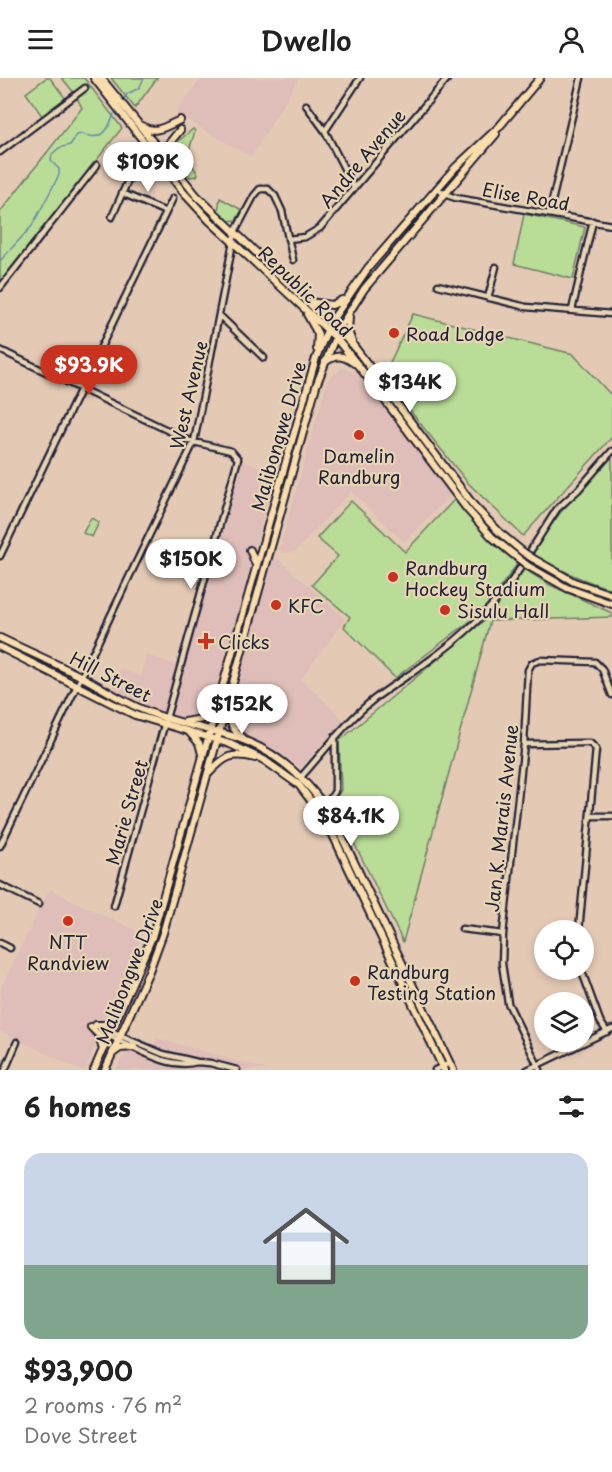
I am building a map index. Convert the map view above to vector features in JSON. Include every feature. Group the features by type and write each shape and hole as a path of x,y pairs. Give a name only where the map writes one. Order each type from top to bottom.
{"main road":[{"name":"Republic Road","path":"94,78 184,193 327,330 353,345 474,506 500,533 532,558 574,582 612,595"},
{"name":"Republic Road","path":"101,78 196,195 330,322 365,374 467,509 492,537 520,563 567,588 612,604"},
{"name":"Malibongwe Drive","path":"94,1070 152,937 316,358 330,322 368,268 437,188 499,127 541,78"},
{"name":"Malibongwe Drive","path":"105,1070 160,941 306,420 336,334 372,279 541,78"},
{"path":"130,115 150,130 159,129 180,120"},
{"path":"167,160 165,149 180,130"},
{"path":"309,302 332,306 347,295"},
{"path":"352,307 348,323 353,345"},
{"path":"304,308 318,334 316,358"},
{"path":"325,362 333,357 344,357 365,374"},
{"path":"256,568 251,550 264,541"},
{"name":"Hill Street","path":"0,638 81,677 165,722 189,732 210,734"},
{"name":"Hill Street","path":"0,647 78,684 135,715 165,722 182,722 210,734"},
{"path":"228,702 229,721 233,729 246,741 276,757 301,777 334,819 453,1070"},
{"path":"182,722 202,719 217,710"},
{"path":"189,732 199,743 203,759"},
{"path":"210,734 246,741"},
{"path":"218,736 264,760 298,785 321,814 443,1068"},
{"path":"208,774 222,759 231,755 240,754 264,760"},
{"path":"314,825 323,826 333,835"},
{"path":"103,1051 100,1036 94,1026 108,1025 116,1019"},
{"path":"113,1053 120,1048 134,1047"}],"street":[{"path":"325,131 360,78"},
{"name":"Andre Avenue","path":"288,239 305,237 315,232 448,78"},
{"path":"549,214 581,78"},
{"path":"0,152 85,88"},
{"path":"306,105 325,131 354,188"},
{"path":"0,288 97,165"},
{"path":"112,217 132,171"},
{"path":"235,232 256,192 264,187 272,191 279,203 293,260"},
{"name":"Elise Road","path":"437,188 444,194 612,225"},
{"path":"122,193 166,212"},
{"path":"0,556 173,198"},
{"path":"572,310 593,221"},
{"name":"West Avenue","path":"0,846 194,442 235,232"},
{"path":"488,298 496,267"},
{"path":"438,285 526,307 612,314"},
{"path":"220,316 264,358"},
{"path":"0,350 194,442"},
{"name":"Marie Street","path":"114,906 238,459 234,453 226,449 194,442"},
{"path":"531,550 557,509 578,490 612,451"},
{"path":"301,777 335,737 374,699 430,660 472,626 498,599 520,563"},
{"name":"Jan K. Marais Avenue","path":"539,1067 508,1003 502,964 524,744 528,670 532,663 540,660 595,662 602,669 612,695"},
{"path":"321,814 335,791 335,737"},
{"path":"524,744 590,743 594,747 596,755 580,920"},
{"path":"590,816 612,816"},
{"path":"0,885 39,904"},
{"path":"462,928 504,934"},
{"path":"0,943 10,948"},
{"path":"527,1070 539,1067 609,1031 600,1021 585,980"},
{"path":"110,1034 163,1054 237,1070"},
{"path":"119,1038 134,1047 175,1063 187,1065 197,1062"},
{"path":"5,1070 17,1042"},
{"path":"435,1070 450,1063"}],"shaded area":[{"path":"202,78 299,78 251,157 177,114 178,108"},
{"name":"Damelin Randburg","path":"343,368 359,375 451,494 404,542 351,491 295,552 283,553 279,550 328,379"},
{"path":"243,462 275,471 254,553 280,560 345,619 301,679 344,720 301,767 245,734 193,718 181,719 113,693 119,669 141,676 146,655 184,667"},
{"path":"49,889 143,934 85,1070 80,1070 0,1031 0,990"},
{"path":"157,1038 269,1070 115,1070 125,1053 131,1050 149,1058"}],"green space":[{"path":"46,78 50,78 66,99 42,116 26,93"},
{"path":"62,78 84,78 122,128 0,282 0,212 82,108 75,94"},
{"path":"111,78 157,78 135,108"},
{"path":"193,129 195,131 187,157 198,174 190,177 169,155 169,149"},
{"path":"220,198 242,210 236,220 228,221 218,211"},
{"path":"524,214 585,227 573,279 514,264"},
{"path":"413,314 573,354 612,396 612,437 523,536 468,483 383,377"},
{"path":"612,457 612,589 570,574 530,553 561,512"},
{"path":"454,500 518,563 482,612 395,678 344,627 350,617 312,585 338,556 317,538 351,501 405,552"},
{"path":"91,518 99,522 92,537 83,533"},
{"path":"523,568 548,584 612,613 612,617 490,621 403,942 334,802 341,790 339,741 485,620"}],"waterway":[{"path":"124,99 127,94 139,88 144,78"},
{"path":"0,261 32,226 59,175 59,169 51,161 52,154 59,148 70,145 77,135 99,136 107,130 114,114"}],"place":[{"name":"Road Lodge","path":"394,333"},
{"name":"Damelin Randburg","path":"359,435"},
{"name":"Randburg Hockey Stadium","path":"393,577"},
{"name":"KFC","path":"276,605"},
{"name":"Sisulu Hall","path":"445,610"},
{"name":"Clicks","path":"206,641"},
{"name":"NTT Randview","path":"68,921"},
{"name":"Randburg Testing Station","path":"355,981"}]}
